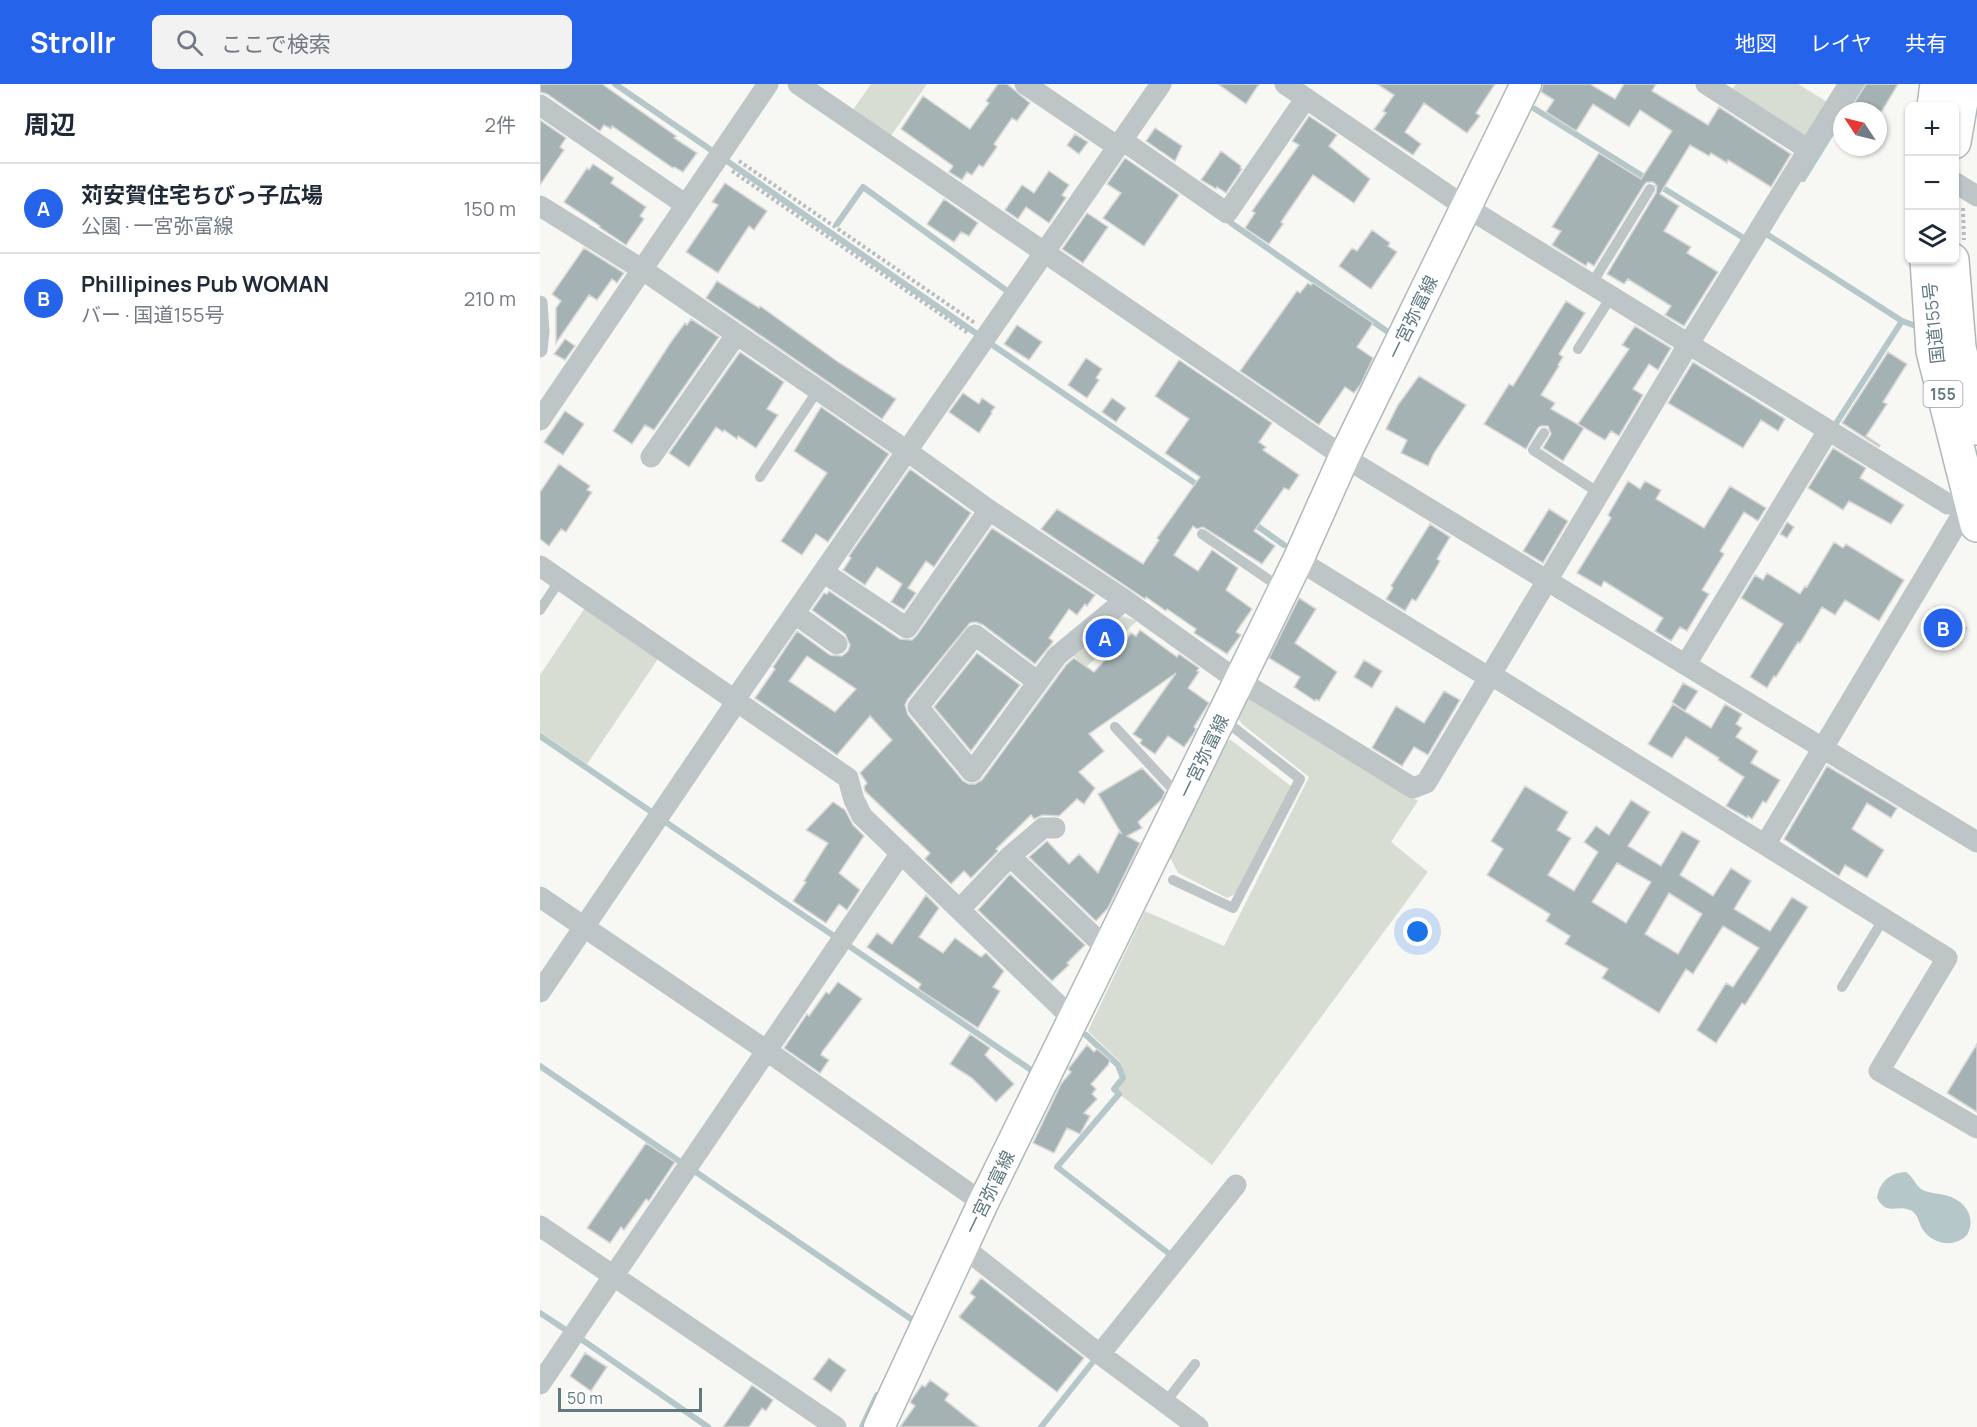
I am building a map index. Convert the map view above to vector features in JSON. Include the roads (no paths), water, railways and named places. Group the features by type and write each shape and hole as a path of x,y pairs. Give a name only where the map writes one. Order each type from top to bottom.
{"highway":[{"path":"1935,102 1937,84"},
{"path":"1959,112 1964,84"},
{"name":"国道155号","path":"1927,264 1933,351 1973,515"},
{"name":"国道155号","path":"1958,264 1959,347 1977,428"}],"main road":[{"name":"一宮弥富線","path":"879,1427 983,1203 1298,560 1344,456 1526,84"}],"street":[{"path":"540,420 768,84"},
{"path":"798,84 1344,456 1977,842"},
{"path":"1025,84 1227,213 1306,98"},
{"path":"540,992 823,572 1161,84"},
{"path":"1285,84 1465,206 1591,285 1948,504 1956,503 1973,515 1823,748 1765,845"},
{"path":"1706,84 1809,150"},
{"path":"540,206 643,270 989,510 1125,600 1239,681 1413,788 1426,783 1688,345 1849,84"},
{"path":"540,105 686,205"},
{"path":"540,303 542,331 540,350"},
{"path":"651,457 736,335"},
{"path":"1686,664 1828,431"},
{"path":"823,572 907,628 989,510"},
{"path":"1298,560 1489,675 1947,958 1879,1071 1977,1128"},
{"path":"540,566 848,778 858,809 1074,1020"},
{"path":"1038,682 975,635 918,707 972,772 1038,682 1057,656 1125,600"},
{"path":"795,614 837,644"},
{"path":"960,909 1010,856 1043,828 1055,828"},
{"path":"540,1384 901,853"},
{"path":"1010,856 1108,951"},
{"path":"540,897 767,1051 983,1203"},
{"path":"1100,1354 1236,1185"},
{"path":"540,1226 836,1427"},
{"path":"963,1247 1191,1425"}],"lane":[{"path":"1591,285 1650,189"},
{"path":"1578,349 1611,297"},
{"path":"760,477 818,390"},
{"path":"1544,433 1533,450 1599,493"},
{"path":"1202,534 1283,590"},
{"path":"540,610 560,580"},
{"path":"1173,880 1233,908 1300,779 1221,718"},
{"path":"1115,727 1181,799"},
{"path":"1842,987 1884,918"},
{"path":"1165,1403 1195,1364"}],"waterway":[{"path":"615,84 714,152"},
{"path":"1851,102 1862,84"},
{"path":"1535,109 1649,180"},
{"path":"1803,179 1833,131"},
{"path":"724,159 980,336"},
{"path":"1658,185 1747,240"},
{"path":"837,224 863,187 1010,293"},
{"path":"1231,223 1388,332"},
{"path":"1768,235 1902,321 1913,325"},
{"path":"1835,425 1902,321"},
{"path":"991,344 1202,488"},
{"path":"1253,523 1284,545"},
{"path":"540,736 653,813"},
{"path":"667,823 834,936"},
{"path":"846,944 1034,1072 1035,1069"},
{"path":"1086,1035 1118,1065 1123,1078 1114,1089 1119,1094 1057,1167 1172,1256 1171,1258"},
{"path":"540,1066 682,1163"},
{"path":"693,1170 914,1321 912,1324"},
{"path":"540,1313 569,1332"},
{"path":"581,1339 708,1427"},
{"path":"1041,1427 1096,1358"},
{"path":"862,1427 877,1395"}],"place":[{"name":"Phillipines Pub WOMAN","path":"1943,628"},
{"name":"苅安賀住宅ちびっ子広場","path":"1105,638"}]}
